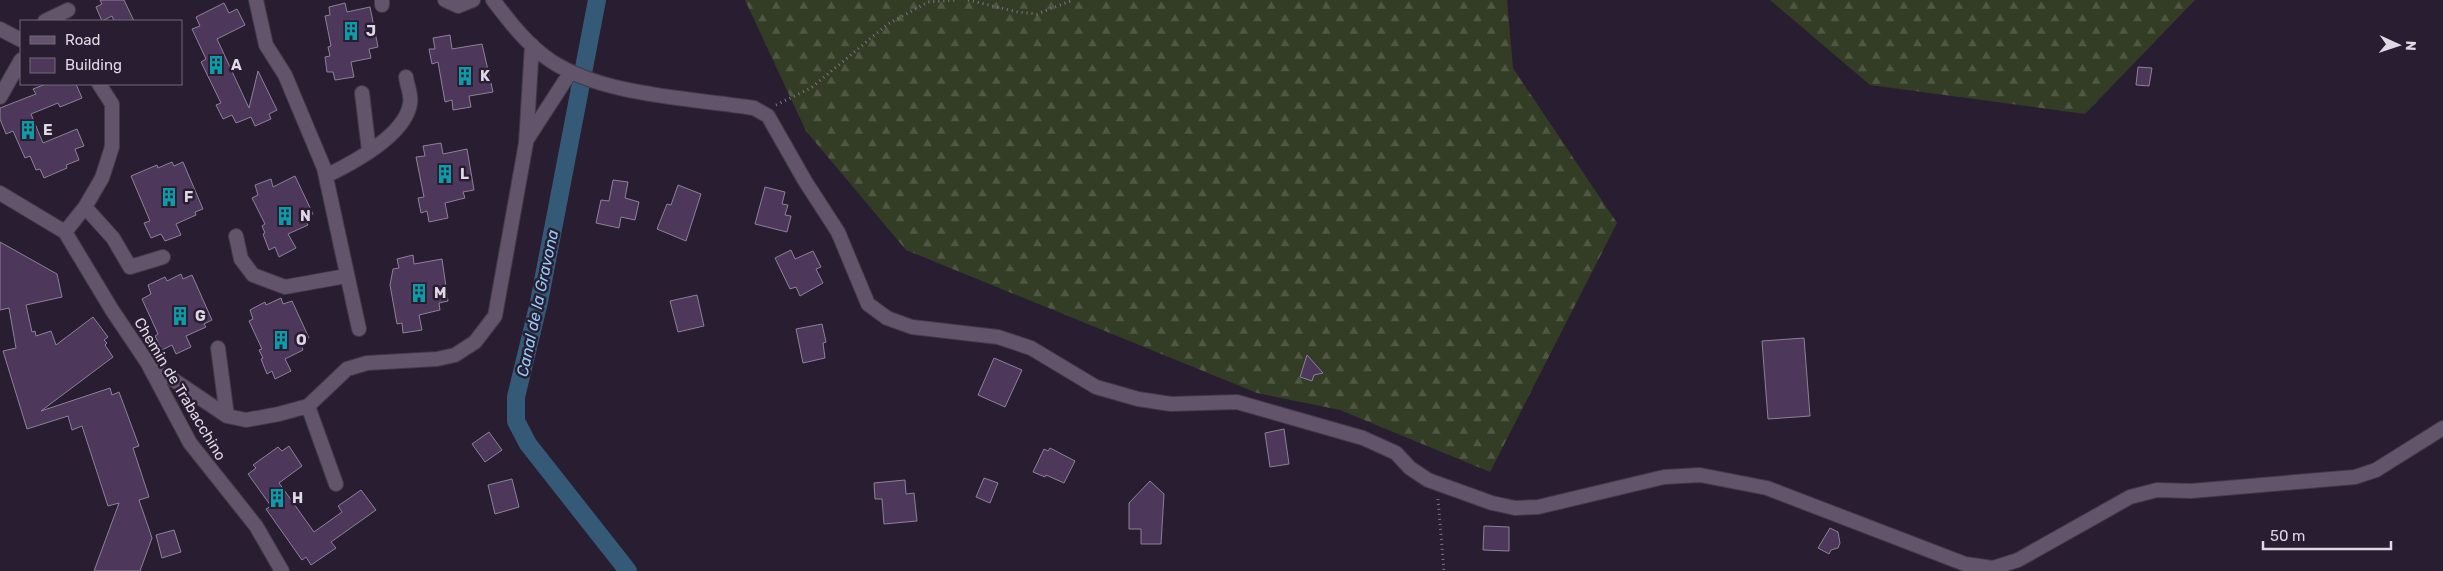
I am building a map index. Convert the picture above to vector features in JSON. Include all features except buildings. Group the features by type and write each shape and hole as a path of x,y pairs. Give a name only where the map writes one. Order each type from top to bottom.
{"street":[{"path":"256,0 266,45 285,75 326,176 346,276 359,329"},
{"path":"445,0 458,6 473,0"},
{"path":"493,0 532,45 570,73 602,85 754,108 768,116 805,181 838,232 868,304 887,318 912,327 998,337 1031,348 1096,387 1138,399 1171,404 1237,402 1363,438 1396,453 1410,468 1437,484 1492,503 1515,508 1538,507 1664,477 1700,475 1767,488 1965,564 1993,568 2018,560 2130,497 2157,490 2191,491 2355,477 2376,470 2443,428"},
{"path":"47,20 68,10"},
{"path":"0,29 20,39"},
{"path":"147,362 226,416 246,420 308,406 347,369 366,363 437,359 455,355 475,342 495,316 526,142 532,45"},
{"path":"0,97 20,62"},
{"path":"526,142 570,73"},
{"path":"326,176 350,165 397,130 406,117 411,102 406,76"},
{"path":"65,232 86,207 102,178 112,148 112,104 100,85"},
{"path":"362,92 368,151"},
{"name":"Chemin de Trabacchino","path":"0,193 65,232 89,274 147,362 190,443 256,526 282,571"},
{"path":"86,207 113,238 130,267 163,257"},
{"path":"236,236 241,259 253,275 285,287 346,276"},
{"path":"218,348 226,416"},
{"path":"308,406 336,484"}],"path":[{"path":"768,116 775,106 812,88 888,24 928,2 957,0"},
{"path":"968,0 1018,12 1038,14 1073,0"},
{"path":"1437,484 1444,571"}],"green space":[{"path":"745,0 1507,0 1513,68 1617,223 1490,472 1340,410 1257,393 906,250 806,131"},
{"path":"1770,0 2195,0 2085,114 1870,85"}],"waterway":[{"name":"Canal de la Gravona","path":"597,0 539,302 516,397 516,421 528,444 628,571"}],"place":[{"name":"J","path":"351,31"},
{"name":"A","path":"216,65"},
{"name":"K","path":"465,76"},
{"name":"E","path":"28,130"},
{"name":"L","path":"445,174"},
{"name":"F","path":"169,197"},
{"name":"N","path":"285,216"},
{"name":"M","path":"419,293"},
{"name":"G","path":"180,316"},
{"name":"O","path":"281,340"},
{"name":"H","path":"277,498"}]}
